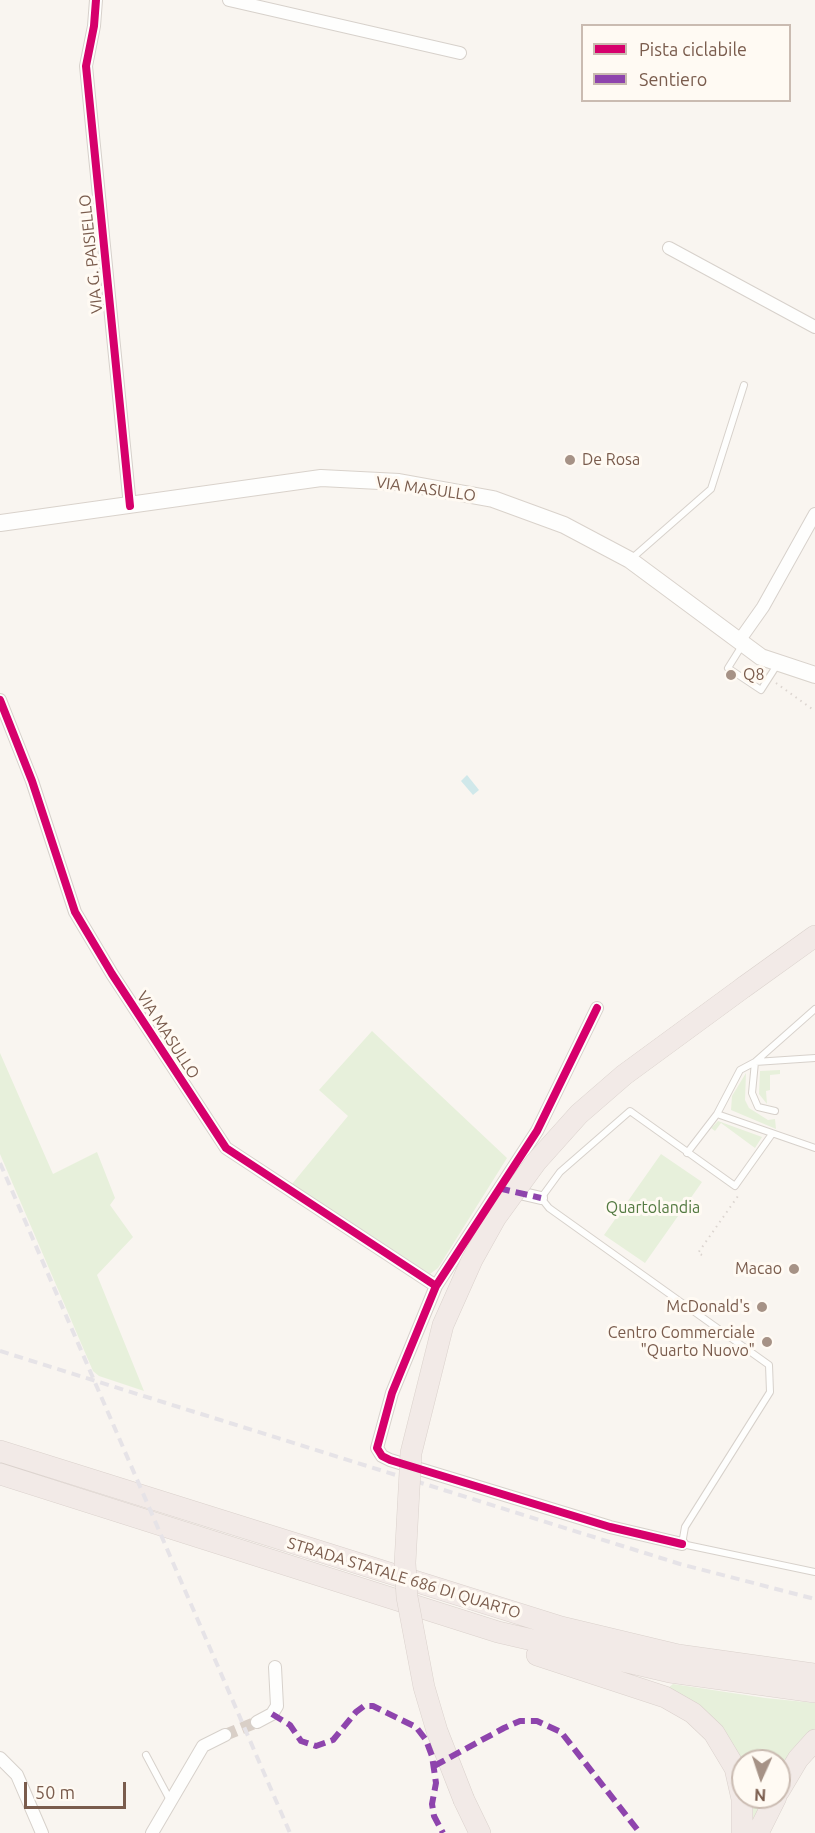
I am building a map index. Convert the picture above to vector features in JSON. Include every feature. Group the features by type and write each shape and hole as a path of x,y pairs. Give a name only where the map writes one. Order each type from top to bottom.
{"highway":[{"path":"480,1833 440,1740 424,1687 407,1597 405,1563 411,1453 427,1381 443,1325 472,1260 496,1216 536,1162 579,1114 624,1075 815,936"},
{"name":"STRADA STATALE 686 DI QUARTO","path":"0,1451 561,1627 678,1655 815,1674"},
{"name":"STRADA STATALE 686 DI QUARTO","path":"0,1474 498,1632 670,1672 815,1692"},
{"path":"498,1632 531,1653 665,1697 693,1713 714,1733 735,1768 742,1799 742,1833"},
{"path":"791,1771 815,1740"},
{"path":"758,1833 770,1809"}],"main road":[{"name":"VIA MASULLO","path":"0,524 321,478 399,482 493,499 564,525 630,560 761,657 813,671"}],"street":[{"name":"VIA G. PAISIELLO","path":"96,0 86,66 130,506"},
{"path":"229,0 460,53"},
{"path":"669,248 815,327"},
{"path":"741,642 815,514"},
{"name":"VIA MASULLO","path":"0,700 32,781 75,912 111,974 226,1148 436,1286"},
{"path":"597,1008 537,1131 436,1286 392,1393 377,1443 382,1456 600,1524 682,1544"},
{"path":"498,1188 541,1198"},
{"path":"257,1722 272,1714 277,1706 275,1667"},
{"path":"152,1833 203,1746 225,1735"},
{"path":"0,1758 17,1775 42,1833"}],"lane":[{"path":"630,560 711,489 744,385"},
{"path":"741,642 728,668 761,690 779,663"},
{"path":"687,1153 717,1114 740,1070 754,1062 815,1009"},
{"path":"754,1062 815,1058"},
{"path":"754,1062 752,1093 758,1107 775,1111"},
{"path":"772,1134 735,1186 630,1111 560,1172 541,1198 549,1208 769,1365 770,1392 686,1527 682,1544 815,1572"},
{"path":"717,1114 815,1148"},
{"path":"146,1755 171,1801"}],"path":[{"path":"769,678 815,711"},
{"path":"702,1256 698,1253 743,1190"}],"green space":[{"path":"372,1031 507,1158 438,1268 430,1274 292,1184 348,1116 319,1090"},
{"path":"0,1053 53,1174 97,1152 115,1198 110,1205 133,1237 97,1275 144,1391 99,1376 93,1371 0,1154"},
{"path":"780,1070 780,1074 770,1075 770,1090 766,1091 767,1104 759,1094 760,1071"},
{"path":"746,1073 745,1100 749,1108 768,1120 775,1119 776,1129 731,1110 732,1096"},
{"path":"718,1121 762,1137 755,1148 721,1123 715,1131 711,1128"},
{"name":"Quartolandia","path":"661,1154 702,1182 645,1263 604,1235"},
{"path":"673,1684 815,1703 815,1731 791,1762 791,1749 731,1749 668,1688"},
{"path":"750,1809 761,1809 752,1823"}],"water":[{"path":"467,775 479,790 473,795 461,781"}],"tunnel":[{"path":"225,1735 257,1722"}],"railway":[{"path":"0,1163 290,1833"},
{"path":"0,1351 680,1564 815,1599"}],"marked path":[{"path":"498,1188 541,1198"},
{"path":"272,1714 290,1725 301,1741 316,1746 333,1740 356,1712 364,1706 373,1706 416,1727 426,1740 432,1756 436,1783 432,1804 434,1816 443,1833"},
{"path":"434,1766 520,1721 537,1721 561,1732 640,1833"}],"cycle path":[{"path":"96,0 94,26 86,66 130,506"},
{"path":"0,700 32,781 75,912 112,974 226,1148 436,1286"},
{"path":"597,1008 537,1131 436,1286 392,1393 377,1448 382,1456 390,1460 610,1527 682,1544"}],"place":[{"name":"De Rosa","path":"570,460"},
{"name":"Q8","path":"731,675"},
{"name":"Macao","path":"794,1269"},
{"name":"McDonald's","path":"762,1307"},
{"name":"Centro Commerciale \"Quarto Nuovo\"","path":"767,1342"}]}
